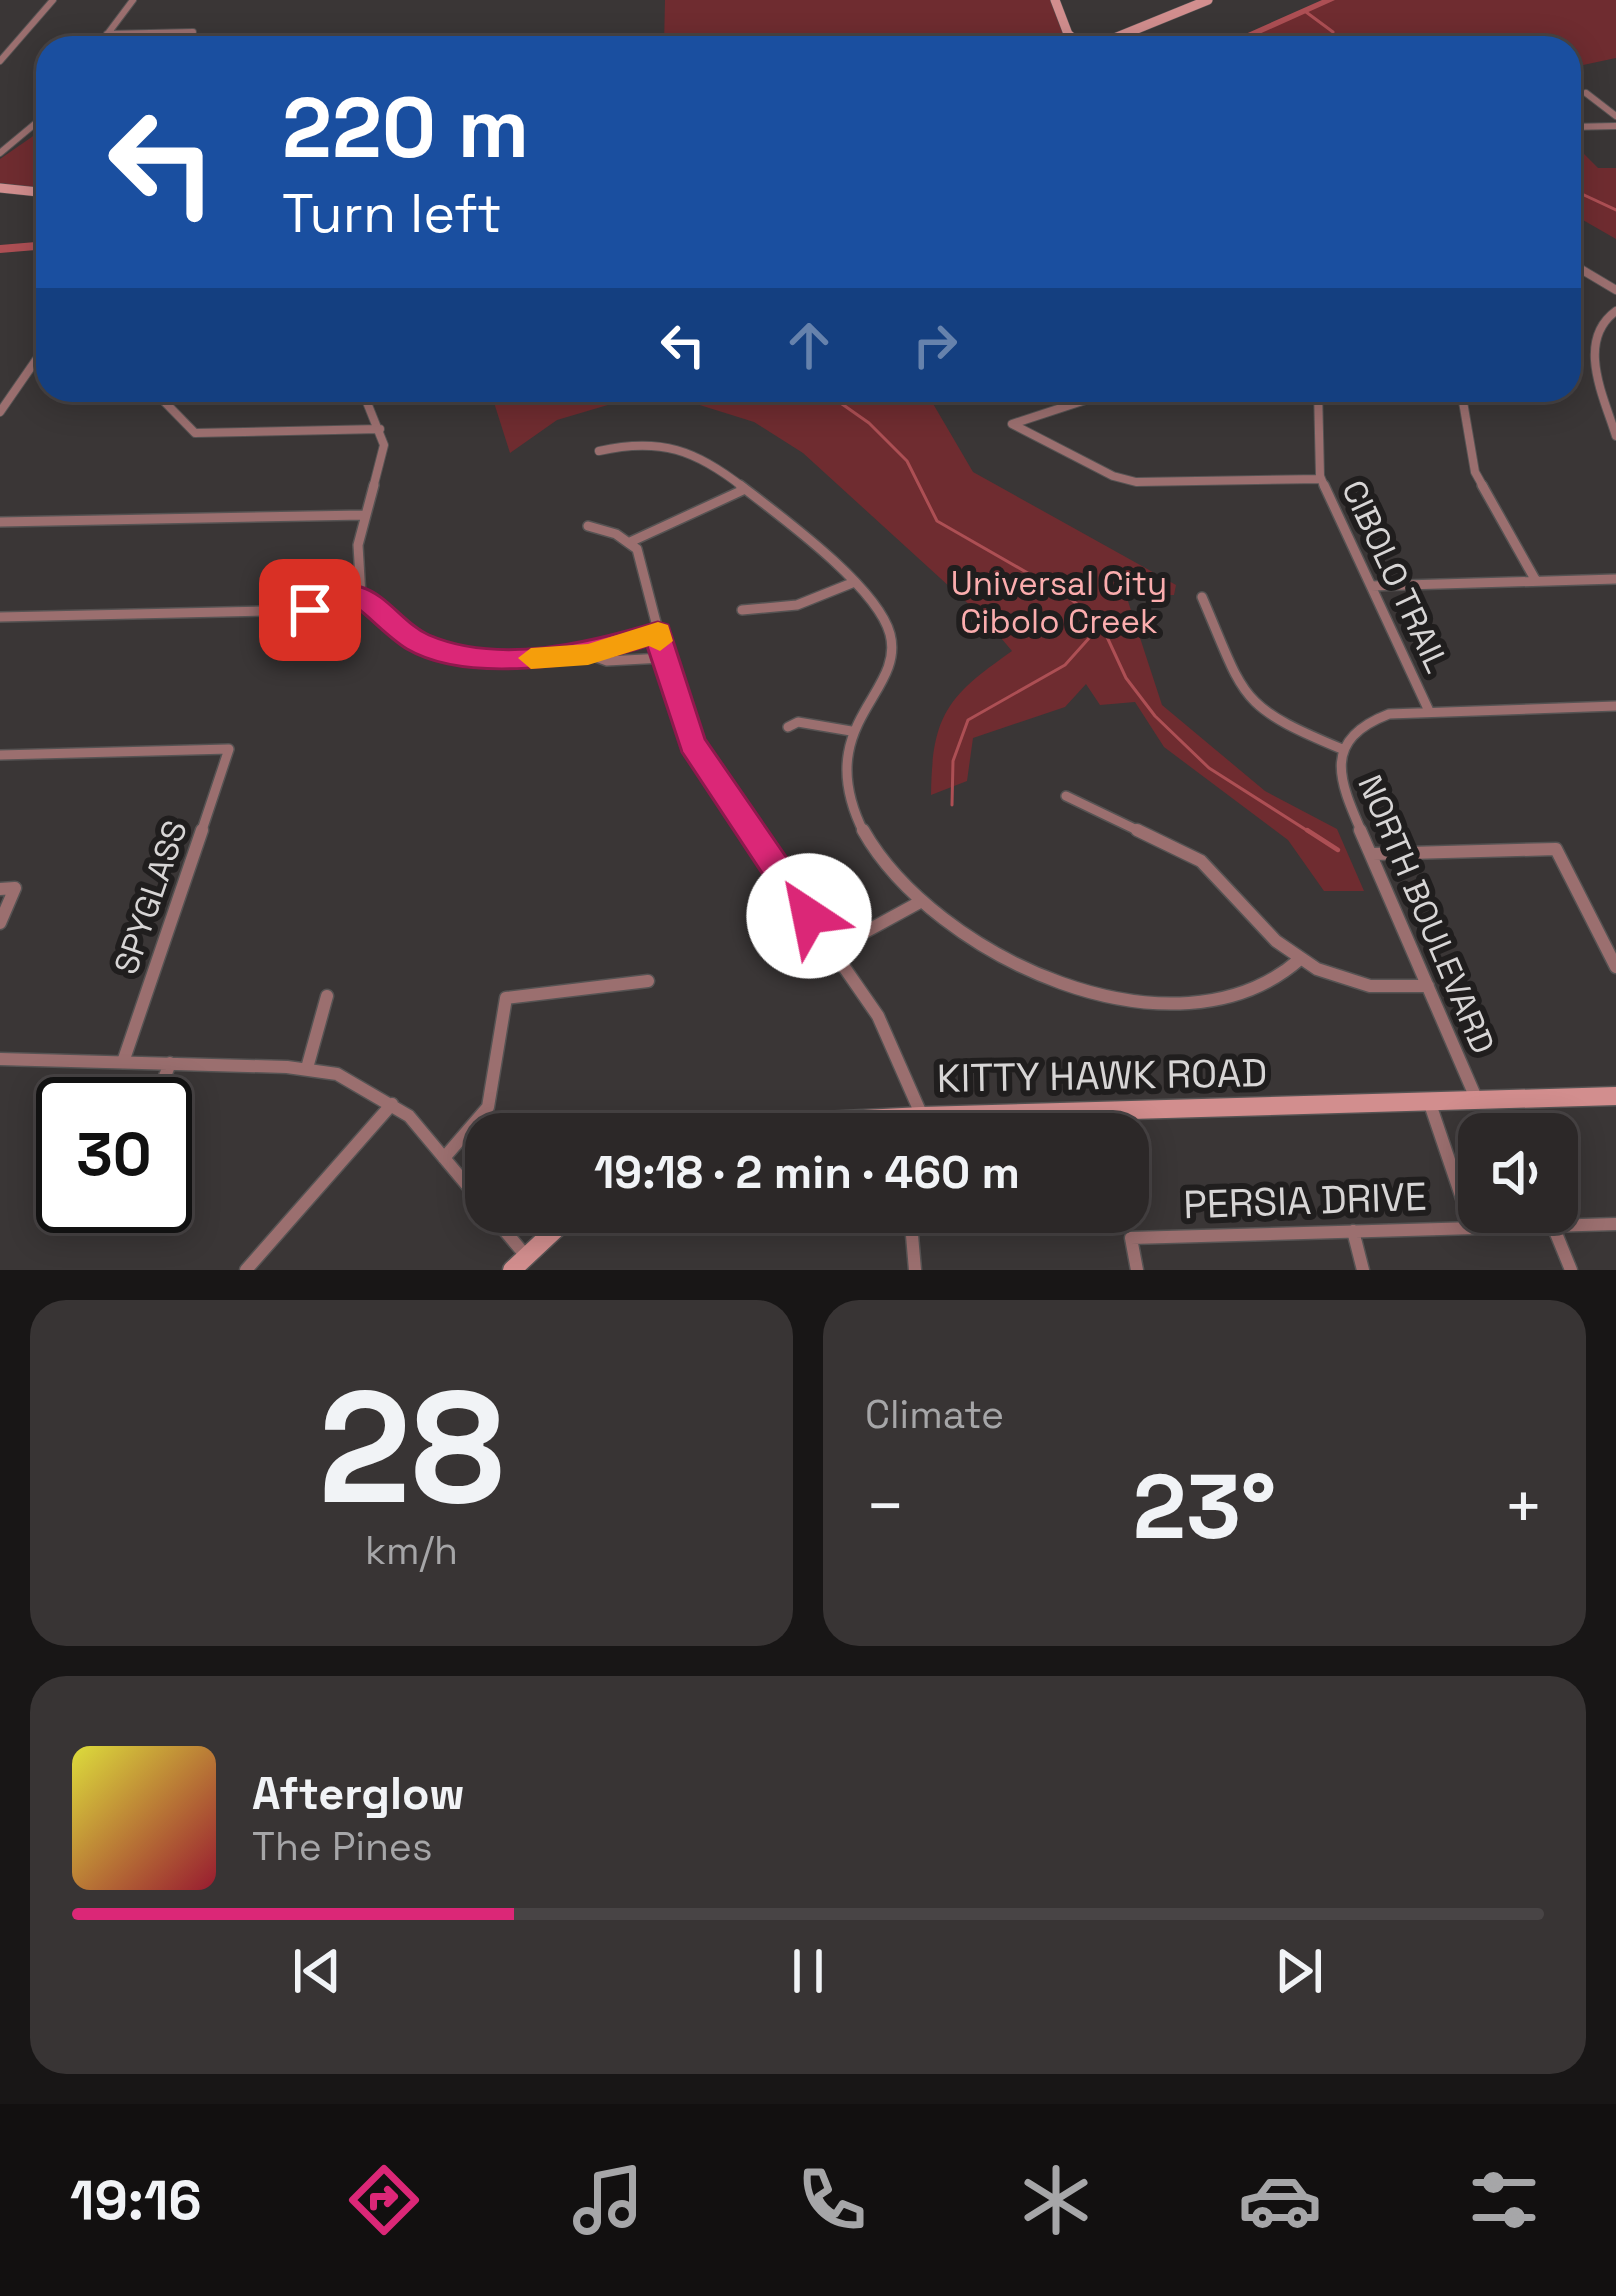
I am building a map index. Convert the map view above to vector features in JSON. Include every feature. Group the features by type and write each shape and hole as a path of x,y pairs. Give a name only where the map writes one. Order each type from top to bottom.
{"street":[{"path":"2,56 52,0"},
{"path":"107,34 133,0"},
{"path":"1055,0 1071,36"},
{"path":"1117,36 1208,0"},
{"path":"107,34 193,32"},
{"path":"1586,93 1616,116"},
{"path":"0,153 36,125"},
{"path":"1581,127 1616,126"},
{"path":"0,188 36,192"},
{"path":"1581,269 1616,290"},
{"path":"1616,311 1596,326 1592,338 1616,436"},
{"path":"0,412 36,360"},
{"path":"165,402 195,433 380,429"},
{"path":"368,402 384,445 358,545 361,596 397,630 447,651 485,658 588,655 658,632"},
{"path":"1079,402 1012,424 1113,476 1136,482 1321,479"},
{"name":"CIBOLO TRAIL","path":"1318,402 1321,479 1429,711"},
{"path":"1463,402 1470,460 1536,581"},
{"path":"599,451 669,444 701,457 851,584 884,619 892,649 887,672 851,731 846,785 858,822 920,902 961,934 1115,997 1249,992 1273,982 1300,959"},
{"path":"588,526 631,542 742,490"},
{"path":"0,522 363,514"},
{"name":"KITTY HAWK ROAD","path":"631,542 645,566 663,658 692,744 893,1041 908,1113"},
{"path":"1371,586 1616,579"},
{"path":"742,610 797,605 851,584"},
{"path":"0,617 310,610 361,596"},
{"path":"1202,597 1245,698 1274,721 1342,749"},
{"path":"588,655 607,661 663,658"},
{"name":"NORTH BOULEVARD","path":"1477,1100 1337,773 1342,749 1372,719 1429,711 1616,706"},
{"path":"788,727 798,722 851,731"},
{"name":"SPYGLASS","path":"0,754 229,749 123,1062"},
{"path":"1066,796 1201,860 1300,959 1356,983 1428,986"},
{"path":"1373,854 1556,850 1616,967"},
{"path":"0,889 15,888 0,923"},
{"path":"832,950 920,902"},
{"path":"444,1157 488,1107 506,998 648,981"},
{"path":"307,1068 327,996"},
{"path":"0,1059 307,1068 358,1082 392,1104 422,1128 465,1182"},
{"path":"165,1077 170,1064"},
{"name":"KITTY HAWK ROAD","path":"1132,1113 1616,1096"},
{"path":"1429,1101 1458,1187"},
{"path":"246,1270 392,1104"},
{"name":"PERSIA DRIVE","path":"1578,1227 1615,1228"},
{"name":"PERSIA DRIVE","path":"1137,1270 1131,1238 1458,1228"},
{"path":"1353,1231 1363,1270"},
{"path":"501,1233 519,1263 551,1233"},
{"path":"912,1233 915,1270"},
{"path":"1556,1233 1571,1270"}],"green space":[{"path":"665,0 1052,0 1066,36 664,36"},
{"path":"1328,0 1616,0 1616,58 1581,65 1581,36 1249,36"},
{"path":"36,134 36,188 0,183 0,159"},
{"path":"1581,151 1598,168 1616,168 1616,239 1581,219"},
{"name":"Universal City Cibolo Creek","path":"494,402 618,402 557,420 510,453"},
{"name":"Universal City Cibolo Creek","path":"690,402 932,402 973,472 1176,585 1174,595 1126,595 1162,705 1265,791 1337,829 1364,891 1324,891 1288,840 1164,747 1135,702 1100,705 1086,684 1065,707 973,738 967,781 931,795 935,745 948,710 972,681 1012,651 985,619 803,453 754,422"}],"waterway":[{"path":"1247,36 1330,0"},
{"path":"1306,12 1333,32"},
{"path":"1581,194 1616,210"},
{"path":"0,249 36,246"},
{"path":"839,402 869,423 907,461 937,521 1066,595 1101,624 1126,678 1155,716 1209,768 1311,833"},
{"path":"952,805 953,761 968,720 1065,665 1099,627"},
{"path":"1307,830 1338,850"}],"slow traffic":[{"path":"531,658 588,655 658,632 660,641"}],"route":[{"path":"310,610 361,596 397,630 419,643 485,658 588,655 658,632 665,672 692,744 809,916"}]}
